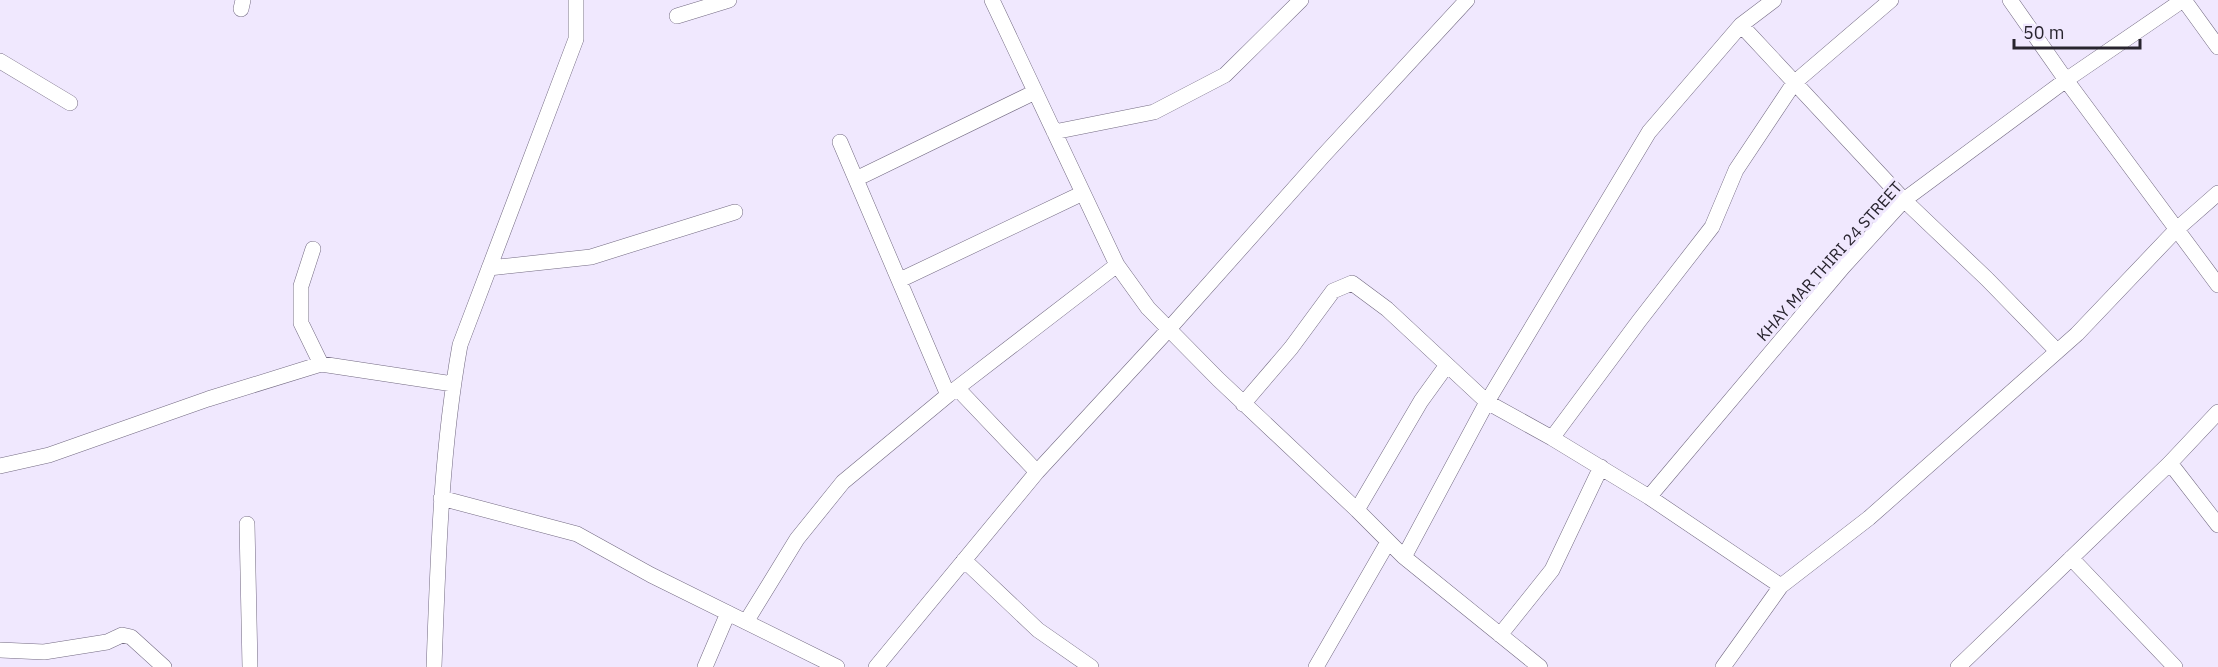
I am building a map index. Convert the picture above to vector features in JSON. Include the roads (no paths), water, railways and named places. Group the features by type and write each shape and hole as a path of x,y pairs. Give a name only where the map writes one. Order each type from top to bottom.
{"street":[{"path":"434,667 441,498 453,384 460,345 576,39 576,0"},
{"path":"677,16 729,0"},
{"path":"992,0 1117,265 1148,308 1244,404 1404,557 1540,667"},
{"path":"1054,132 1154,112 1214,81 1224,75 1301,0"},
{"path":"876,667 1037,472 1467,0"},
{"path":"1404,557 1487,402 1649,132 1741,25 1774,0"},
{"path":"1552,438 1712,227 1736,170 1794,83 1891,0"},
{"path":"2010,0 2066,80 2218,285"},
{"path":"2183,0 2218,47"},
{"name":"KHAY MAR THIRI 24 STREET","path":"1649,497 1843,267 1904,200 2066,80 2183,0"},
{"path":"1741,25 1904,200 1987,279 2057,351"},
{"path":"0,61 70,103"},
{"path":"856,179 1035,92"},
{"path":"840,142 952,392 1037,472"},
{"path":"900,280 1083,193"},
{"path":"1723,667 1781,586 1869,518 2077,334 2177,229 2218,193"},
{"path":"489,268 591,257 735,213"},
{"path":"313,249 301,286 302,323 321,364"},
{"path":"746,622 797,539 843,482 952,392 1117,265"},
{"path":"1244,404 1292,348 1333,291 1352,283 1387,309 1487,402 1552,438 1649,497 1781,586"},
{"path":"0,466 49,454 208,399 321,364 453,384"},
{"path":"1357,510 1421,401 1447,365"},
{"path":"1958,667 2170,463 2218,412"},
{"path":"2170,463 2218,525"},
{"path":"1500,634 1552,570 1600,467"},
{"path":"441,498 577,534 651,575 837,667"},
{"path":"247,524 250,667"},
{"path":"1316,667 1388,542"},
{"path":"2072,558 2175,667"},
{"path":"964,560 1038,630 1091,667"},
{"path":"705,667 728,613"},
{"path":"0,650 44,652 107,642 122,635 131,637 164,667"}]}
